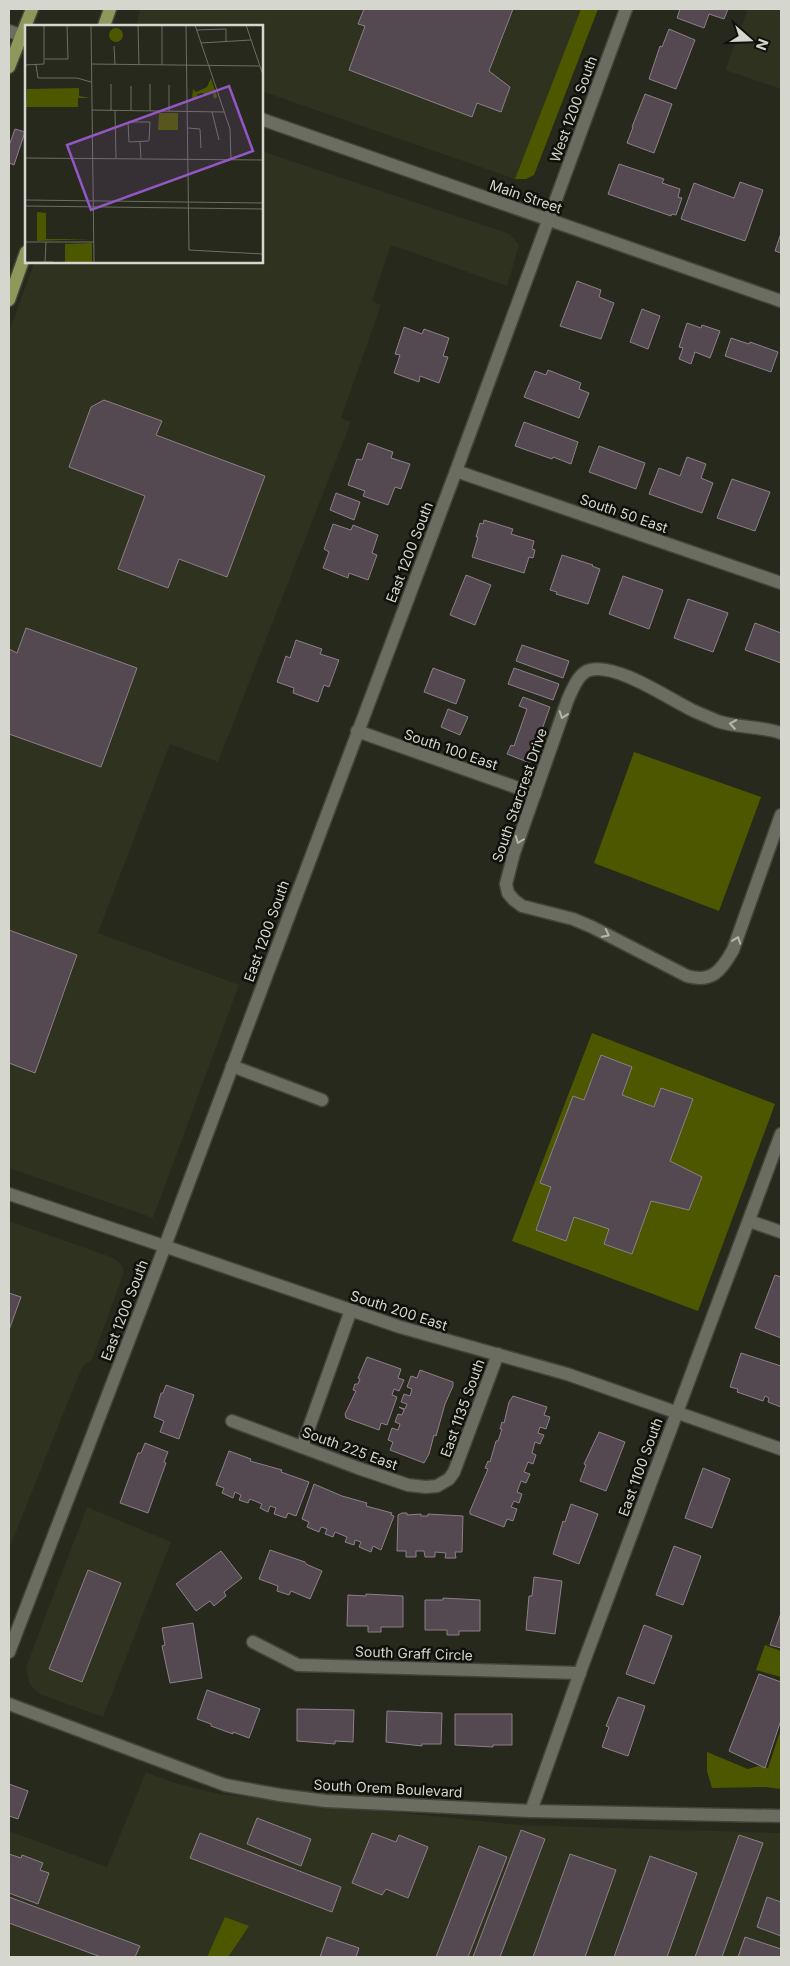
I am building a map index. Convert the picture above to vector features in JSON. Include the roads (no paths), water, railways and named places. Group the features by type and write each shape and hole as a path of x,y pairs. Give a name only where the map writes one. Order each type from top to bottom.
{"main road":[{"path":"27,25 32,9"},
{"path":"104,25 110,9"},
{"path":"9,67 24,36"},
{"path":"9,300 25,255"}],"street":[{"name":"West 1200 South","path":"548,219 626,9"},
{"path":"9,31 24,36"},
{"name":"Main Street","path":"262,119 781,301"},
{"name":"East 1200 South","path":"9,1652 456,472 548,219"},
{"name":"South 50 East","path":"456,472 781,583"},
{"name":"South Starcrest Drive","path":"781,733 771,729 720,722 693,711 657,689 619,674 593,669 584,672 578,679 568,700 507,875 508,893 522,906 535,911 573,919 687,976 698,979 712,975 724,967 733,950 781,815"},
{"name":"South 100 East","path":"357,732 535,794"},
{"path":"232,1066 322,1100"},
{"name":"East 1100 South","path":"531,1811 676,1413 781,1134"},
{"name":"South 200 East","path":"9,1194 433,1337 567,1374 781,1449"},
{"path":"749,1221 781,1232"},
{"path":"302,1447 352,1310"},
{"name":"East 1135 South","path":"454,1472 498,1354"},
{"name":"South 225 East","path":"232,1420 392,1481 408,1485 437,1486 449,1479 454,1472"},
{"name":"South Graff Circle","path":"253,1642 298,1665 580,1673"},
{"name":"South Orem Boulevard","path":"9,1704 226,1785 326,1801 531,1811 781,1816"}]}
